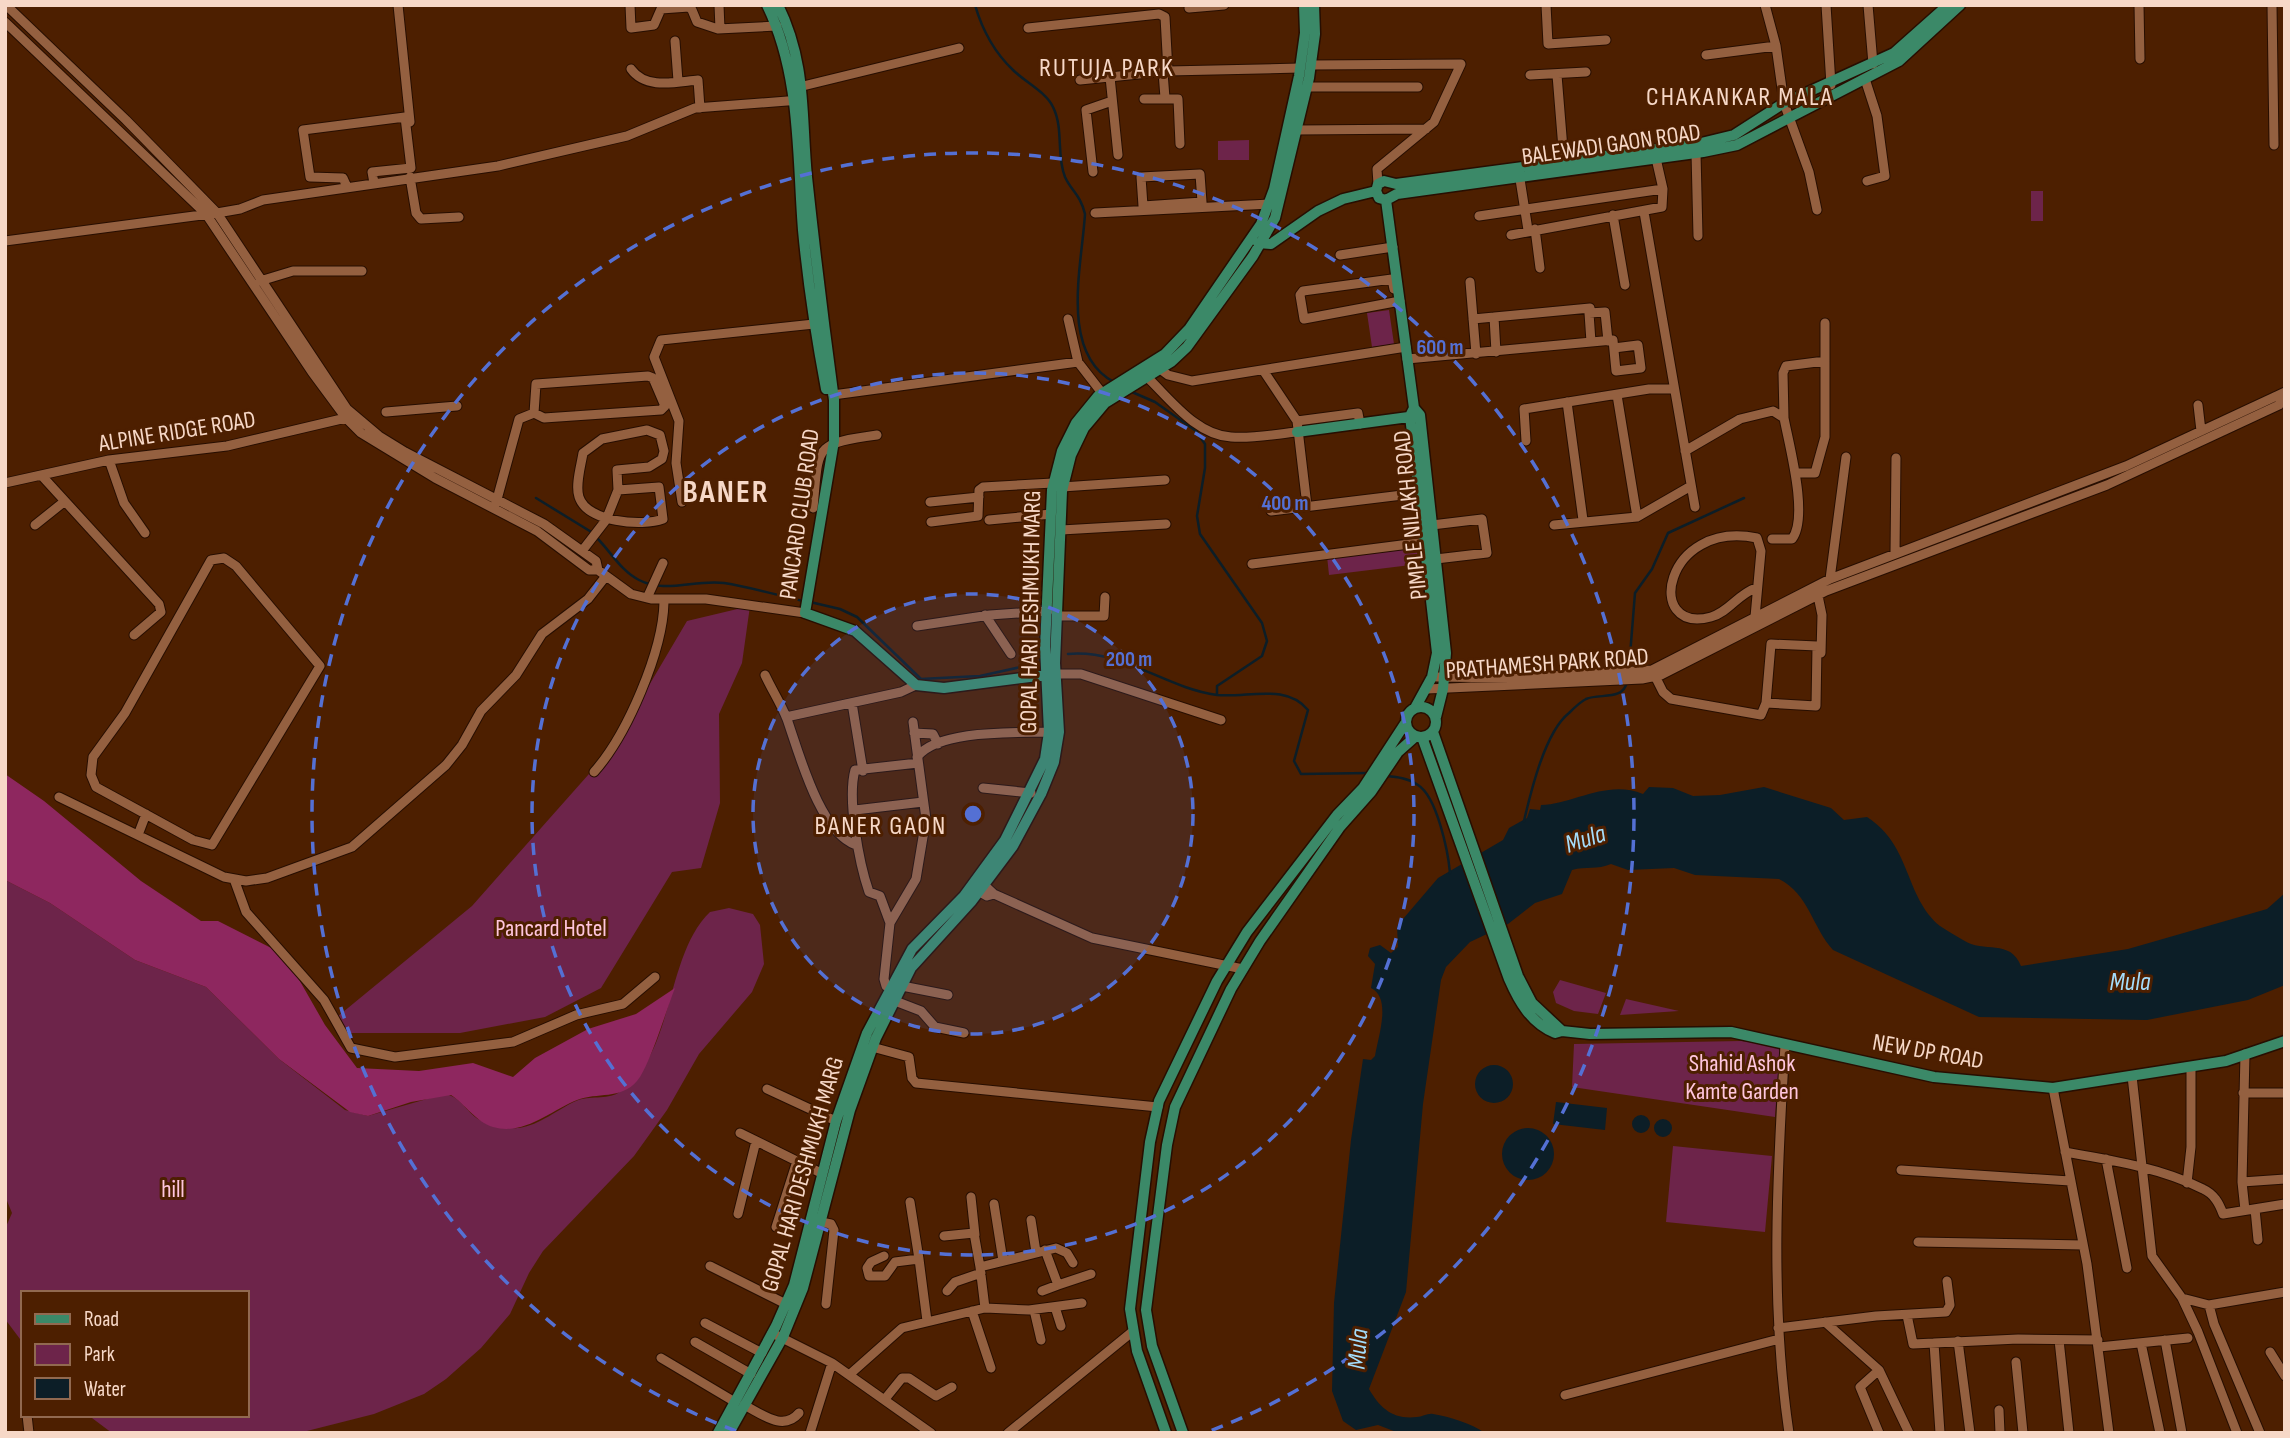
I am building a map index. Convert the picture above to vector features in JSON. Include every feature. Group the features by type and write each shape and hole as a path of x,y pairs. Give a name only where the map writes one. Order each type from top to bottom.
{"main road":[{"name":"PANCARD CLUB ROAD","path":"767,5 777,26 800,100 833,395 834,441 805,612 855,631 916,685"},
{"name":"PANCARD CLUB ROAD","path":"778,5 786,22 803,86 800,100 803,231 814,324 828,400 832,408"},
{"name":"GOPAL HARI DESHMUKH MARG","path":"1127,382 1147,377 1160,369 1196,335 1268,221 1297,130 1307,86 1304,5"},
{"name":"GOPAL HARI DESHMUKH MARG","path":"1268,221 1270,204 1306,66 1314,5"},
{"name":"BALEWADI GAON ROAD","path":"1377,188 1384,181 1390,193 1655,154 1734,135 1784,103 1865,79 1899,61 1960,5"},
{"name":"BALEWADI GAON ROAD","path":"1519,172 1564,161 1696,153 1737,145 1790,117 1894,53 1947,6"},
{"path":"1257,242 1279,240 1304,220 1331,205 1377,188 1380,198 1390,193 1398,301 1415,413 1360,424 1297,427"},
{"name":"GOPAL HARI DESHMUKH MARG","path":"978,885 1031,793 1045,760 1049,732 1053,613 1051,514 1058,485 1084,428 1106,394 1127,382 1177,343 1257,242"},
{"name":"PIMPLE NILAKH ROAD","path":"1415,413 1419,493 1437,653 1432,677 1415,708"},
{"name":"PIMPLE NILAKH ROAD","path":"1415,413 1432,525 1445,639 1444,683 1436,717"},
{"name":"GOPAL HARI DESHMUKH MARG","path":"1053,613 1061,530 1058,485"},
{"name":"GOPAL HARI DESHMUKH MARG","path":"718,1433 740,1404 791,1306 821,1222 850,1110 872,1047 917,942 978,885 1013,846 1041,794 1054,762 1059,732 1051,674"},
{"path":"916,685 944,688 1051,674"},
{"path":"1166,1433 1132,1332 1130,1309 1150,1142 1158,1107 1187,1039 1226,965 1247,932 1367,790 1408,714 1415,708 1430,709 1436,717 1433,732 1436,759"},
{"path":"1406,722 1436,759"},
{"path":"1384,762 1419,736 1433,732"},
{"name":"NEW DP ROAD","path":"1436,759 1514,977 1519,1000 1532,1017 1555,1033 1731,1032 1934,1077 2053,1088 2191,1068 2285,1041"},
{"path":"1183,1433 1148,1329 1146,1310 1170,1125 1202,1046 1243,969 1339,821"},
{"name":"GOPAL HARI DESHMUKH MARG","path":"791,1306 821,1173 836,1121 860,1050 896,992"},
{"path":"1132,1332 1148,1329"},
{"name":"GOPAL HARI DESHMUKH MARG","path":"729,1433 751,1374 762,1353 777,1335"}],"street":[{"path":"6,5 22,24 126,120 217,214 259,282 351,417 371,441 495,505 537,531 589,570 602,573 631,594 650,589 663,563"},
{"path":"398,5 416,213 421,219 459,217"},
{"path":"629,5 631,28 654,25 661,9 690,7 697,22 720,29 777,26"},
{"path":"719,5 720,29"},
{"path":"1189,8 1224,5"},
{"path":"1546,5 1548,44 1606,40"},
{"path":"1765,5 1776,46 1784,103 1809,172 1817,210"},
{"path":"1826,5 1833,89"},
{"path":"1868,5 1873,64"},
{"path":"2139,5 2140,59"},
{"path":"2272,5 2274,145"},
{"path":"1028,28 1159,13 1165,17 1165,98"},
{"path":"5,22 9,33 206,214 259,282"},
{"path":"9,33 22,24"},
{"path":"676,41 678,81"},
{"path":"1706,55 1776,46"},
{"path":"803,86 959,48"},
{"path":"1080,80 1166,72 1306,66 1461,64 1438,122 1377,169 1377,188"},
{"path":"631,69 639,78 648,82 700,80 700,108"},
{"path":"1530,75 1586,72"},
{"path":"1557,75 1564,161"},
{"path":"1110,77 1118,155"},
{"path":"1865,79 1877,116 1885,176 1867,181"},
{"path":"1307,86 1418,87"},
{"path":"1144,99 1165,98 1179,101 1180,144"},
{"path":"5,241 217,214 263,200 413,176 498,166 628,136 700,108 800,100"},
{"path":"1093,172 1086,110 1112,101"},
{"path":"347,187 343,178 310,177 303,130 405,117 411,167 372,172 374,183"},
{"path":"1297,130 1426,129"},
{"path":"1696,153 1698,236"},
{"path":"1511,234 1662,208 1663,189 1655,154"},
{"path":"1519,172 1540,268"},
{"path":"1095,213 1177,206 1202,202 1200,174 1141,177 1143,206 1177,206 1270,204"},
{"path":"1479,216 1663,189"},
{"path":"1644,212 1695,507"},
{"path":"1613,215 1625,285"},
{"path":"1340,255 1393,247"},
{"path":"259,282 293,271 362,271"},
{"path":"1392,279 1398,301 1304,319 1300,295 1303,291 1392,279"},
{"path":"1470,282 1476,354"},
{"path":"1473,319 1590,308"},
{"path":"1160,369 1168,375 1192,382 1263,370 1406,354 1476,354 1591,342 1611,344 1605,312 1589,313 1591,342"},
{"path":"1494,317 1496,352"},
{"path":"1068,319 1078,362 1106,394"},
{"path":"1795,473 1815,473 1825,437 1825,323"},
{"path":"682,502 676,463 679,421 654,357 661,340 814,324"},
{"path":"1772,538 1792,539 1798,527 1795,473 1784,418 1783,373 1786,366 1825,361"},
{"path":"833,395 1078,362"},
{"path":"1263,370 1297,427 1307,506"},
{"path":"495,505 519,419 534,413 544,418 661,410 665,406 653,378 648,376 536,384 534,413"},
{"path":"1147,377 1188,418 1208,430 1229,437 1297,427"},
{"path":"1526,441 1524,409 1649,389 1674,389"},
{"path":"1816,591 1830,579 2126,466 2285,393"},
{"path":"1816,591 2107,485 2279,405 2285,393"},
{"path":"1617,395 1637,517"},
{"path":"1567,402 1583,520"},
{"path":"2198,405 2201,431"},
{"path":"386,412 457,406"},
{"path":"1685,451 1747,416 1773,411 1784,418"},
{"name":"ALPINE RIDGE ROAD","path":"5,484 109,460 227,446 351,417"},
{"path":"582,551 606,520 618,490 617,470 649,467 662,459 662,442 654,431 602,439 583,453 577,492 580,500 606,520 663,519 659,486 618,490"},
{"path":"813,508 817,462 834,441 877,435"},
{"path":"1830,579 1846,457"},
{"path":"1895,554 1896,458"},
{"path":"109,460 124,503 145,533"},
{"path":"42,476 161,608 161,612 134,635"},
{"path":"930,522 975,517 979,514 979,489 983,486 1165,480"},
{"path":"1554,525 1583,520 1637,517 1691,486"},
{"path":"1271,511 1419,493"},
{"path":"930,502 979,496"},
{"path":"35,525 65,501"},
{"path":"495,505 544,524 596,561 602,573"},
{"path":"989,520 1051,514"},
{"path":"1432,525 1482,519 1487,553 1436,559"},
{"path":"1061,530 1166,524"},
{"path":"1755,617 1760,543 1757,538 1742,535 1706,542 1688,552 1678,566 1670,588 1671,601 1679,612 1692,618 1712,617 1732,605 1742,593 1756,589"},
{"path":"1252,564 1425,542"},
{"path":"223,558 236,566 320,666 212,845 193,840 146,814 96,787 91,775 93,757 125,713 211,560 223,558"},
{"path":"59,797 234,879 246,881 267,878 338,854 352,847 382,823 446,765 462,746 481,711 516,675 542,634 588,599 602,573"},
{"path":"650,589 664,602 706,599 805,612"},
{"path":"1816,591 1822,615 1820,712"},
{"name":"PRATHAMESH PARK ROAD","path":"1427,689 1444,683 1650,673 1755,617 1816,591"},
{"name":"PRATHAMESH PARK ROAD","path":"1432,677 1444,683 1628,680 1650,673 1816,591"},
{"path":"917,626 985,615 1053,613 1104,617 1105,597"},
{"path":"594,772 628,719 643,687 660,635 664,602"},
{"path":"985,615 1010,654"},
{"path":"1650,673 1671,699 1756,716 1765,712 1771,644 1817,646 1816,706 1766,703"},
{"path":"1051,674 1081,674 1221,720"},
{"path":"765,675 786,717 804,772 825,813 846,842 856,845"},
{"path":"914,698 916,685"},
{"path":"786,717 901,692 916,685"},
{"path":"852,703 863,771"},
{"path":"913,722 926,820 919,871 912,888 890,923 884,970 886,986 921,1011 935,1027 964,1033"},
{"path":"890,923 880,896 869,892 865,867 856,845 851,785 855,770 863,771 918,760 938,744 980,734 1049,732"},
{"path":"914,733 933,734 938,744"},
{"path":"983,788 1031,793"},
{"path":"855,810 923,802"},
{"path":"138,835 146,814"},
{"path":"234,879 246,912 324,1000 351,1048 395,1057 513,1042 576,1015 623,1004 655,977"},
{"path":"978,885 1092,938 1243,969"},
{"path":"896,992 948,995"},
{"path":"1785,1045 1778,1190 1778,1328 1789,1433"},
{"path":"872,1047 909,1057 912,1079 916,1083 1158,1107"},
{"path":"2245,1054 2242,1182 2258,1240"},
{"path":"2187,1183 2191,1147 2191,1068"},
{"path":"2132,1076 2152,1256 2182,1297 2236,1433"},
{"path":"2053,1088 2058,1134 2065,1152 2083,1245 2099,1344 2109,1433"},
{"path":"766,1089 836,1121"},
{"path":"2243,1093 2285,1093"},
{"path":"740,1133 821,1173"},
{"path":"738,1214 756,1141"},
{"path":"2065,1152 2141,1167 2204,1189 2215,1198 2223,1214 2285,1204"},
{"path":"2106,1159 2127,1268"},
{"path":"776,1227 797,1161"},
{"path":"1901,1170 2070,1181"},
{"path":"2242,1182 2285,1179"},
{"path":"971,1197 985,1308"},
{"path":"911,1202 927,1321"},
{"path":"994,1204 1003,1261"},
{"path":"1031,1220 1040,1251 1058,1285"},
{"path":"821,1222 831,1224 834,1230 826,1304"},
{"path":"944,1236 975,1235"},
{"path":"1918,1242 2083,1245"},
{"path":"947,1291 955,1282 981,1270 1040,1251 1061,1248 1073,1263"},
{"path":"884,1256 871,1262 867,1268 869,1276 885,1276 895,1262 919,1259"},
{"path":"710,1266 791,1306"},
{"path":"1042,1291 1091,1274"},
{"path":"1778,1328 1948,1311 1947,1281"},
{"path":"2182,1297 2209,1305 2285,1292"},
{"path":"849,1375 902,1328 985,1308 1034,1310 1082,1303"},
{"path":"2209,1305 2214,1324 2260,1433"},
{"path":"1055,1307 1060,1326"},
{"path":"1034,1310 1041,1340"},
{"path":"972,1311 990,1368"},
{"path":"1908,1315 1913,1344 2059,1340 2099,1344 2188,1338"},
{"path":"1825,1322 1879,1370 1909,1433"},
{"path":"705,1323 762,1353"},
{"path":"1007,1433 1132,1332"},
{"path":"777,1335 832,1363 931,1433"},
{"path":"1565,1395 1779,1339"},
{"path":"2059,1340 2069,1433"},
{"path":"2165,1340 2182,1433"},
{"path":"1958,1341 1970,1433"},
{"path":"695,1342 751,1374"},
{"path":"1934,1343 1940,1433"},
{"path":"2141,1343 2160,1433"},
{"path":"2270,1352 2285,1376"},
{"path":"661,1358 740,1404 783,1423 791,1422 799,1413"},
{"path":"2017,1362 2023,1433"},
{"path":"810,1433 832,1363"},
{"path":"1879,1370 1860,1387 1879,1433"},
{"path":"885,1399 902,1378 918,1382 936,1396 952,1387"},
{"path":"1999,1410 2000,1433"}],"green space":[{"path":"1249,140 1249,160 1218,160 1218,141"},
{"path":"2031,191 2043,191 2043,221 2031,221"},
{"path":"1389,310 1394,344 1372,347 1367,313"},
{"path":"1416,545 1419,564 1329,575 1327,556"},
{"name":"Pancard Hotel","path":"750,606 742,663 719,714 720,803 701,868 672,872 601,988 545,1017 460,1033 350,1033 337,1017 472,906 612,748 687,621"},
{"name":"hill","path":"5,880 50,903 135,960 206,987 279,1059 345,1110 368,1116 444,1094 455,1098 482,1121 511,1128 534,1124 581,1099 614,1095 636,1077 650,1056 660,1032 684,954 695,931 710,912 729,908 753,914 760,925 764,964 752,992 699,1054 667,1110 634,1156 543,1251 529,1273 510,1314 481,1348 446,1379 424,1394 374,1414 299,1433 112,1433 91,1417 248,1417 248,1291 21,1291 21,1340 5,1319 5,1229 12,1213 5,1196"},
{"path":"1560,980 1606,993 1598,1014 1574,1011 1556,1003 1553,992"},
{"path":"1626,999 1679,1011 1620,1015"},
{"name":"Shahid Ashok Kamte Garden","path":"1741,1041 1780,1046 1775,1117 1572,1087 1574,1044"},
{"path":"1673,1146 1772,1156 1765,1232 1666,1222"}],"shaded area":[{"path":"5,774 44,801 141,881 201,921 218,921 285,955 325,1025 357,1068 419,1071 473,1063 513,1077 535,1058 588,1029 636,1014 675,988 647,1064 637,1081 624,1091 577,1100 537,1121 515,1128 504,1129 487,1125 451,1095 411,1102 368,1116 350,1112 279,1059 206,987 135,960 50,903 5,880"}],"water":[{"name":"Mula","path":"1649,787 1673,788 1693,796 1720,795 1764,787 1831,808 1844,820 1867,817 1882,829 1892,842 1928,914 1940,926 1971,944 2010,952 2021,966 2128,949 2267,909 2285,893 2285,985 2248,1000 2147,1020 1979,1017 1833,950 1804,902 1789,885 1779,879 1695,875 1674,868 1628,870 1611,864 1572,870 1562,894 1535,903 1508,924 1470,942 1446,967 1441,980 1423,1104 1406,1292 1369,1389 1383,1407 1401,1417 1440,1415 1467,1423 1485,1433 1399,1433 1378,1425 1356,1430 1343,1421 1332,1391 1334,1303 1351,1140 1363,1059 1371,1060 1375,1056 1382,1019 1381,1000 1371,988 1375,964 1368,956 1370,948 1380,945 1391,953 1398,947 1397,926 1438,878 1503,840 1509,828 1527,818 1530,809 1540,810 1541,805 1617,789 1643,794"},
{"path":"1494,1065 1507,1071 1513,1084 1507,1097 1494,1103 1481,1097 1475,1084 1481,1071"},
{"path":"1556,1102 1607,1108 1605,1130 1553,1124"},
{"path":"1641,1115 1647,1118 1650,1124 1647,1130 1641,1133 1635,1130 1632,1124 1635,1118"},
{"path":"1663,1119 1669,1122 1672,1128 1669,1134 1663,1137 1657,1134 1654,1128 1657,1122"},
{"path":"1528,1128 1547,1135 1554,1154 1547,1173 1528,1180 1509,1173 1502,1154 1509,1135"}],"waterway":[{"path":"975,5 985,32 1000,56 1050,102 1056,115 1062,169 1085,214 1078,282 1080,330 1086,351 1097,369 1114,382"},
{"path":"1132,392 1155,402 1196,431 1205,444 1205,468 1197,516 1200,534 1262,623 1267,641 1262,656 1217,686 1217,695"},
{"path":"536,498 593,533"},
{"path":"1629,668 1635,593 1652,569 1668,533 1744,498"},
{"path":"597,538 627,572 649,584 670,586 724,583 803,601"},
{"path":"810,602 840,609 857,617 921,679 980,676 1030,665"},
{"path":"1068,654 1107,657 1180,685 1217,695 1278,694 1289,697 1308,710 1294,761 1301,774 1369,773"},
{"path":"1524,821 1540,763 1560,722 1584,700 1621,692 1627,682"},
{"path":"1386,776 1410,781 1425,791 1440,825 1450,873"}],"district":[{"name":"RUTUJA PARK","path":"1107,67"},
{"name":"CHAKANKAR MALA","path":"1740,96"},
{"name":"BANER","path":"726,491"},
{"name":"BANER GAON","path":"881,825"}]}
